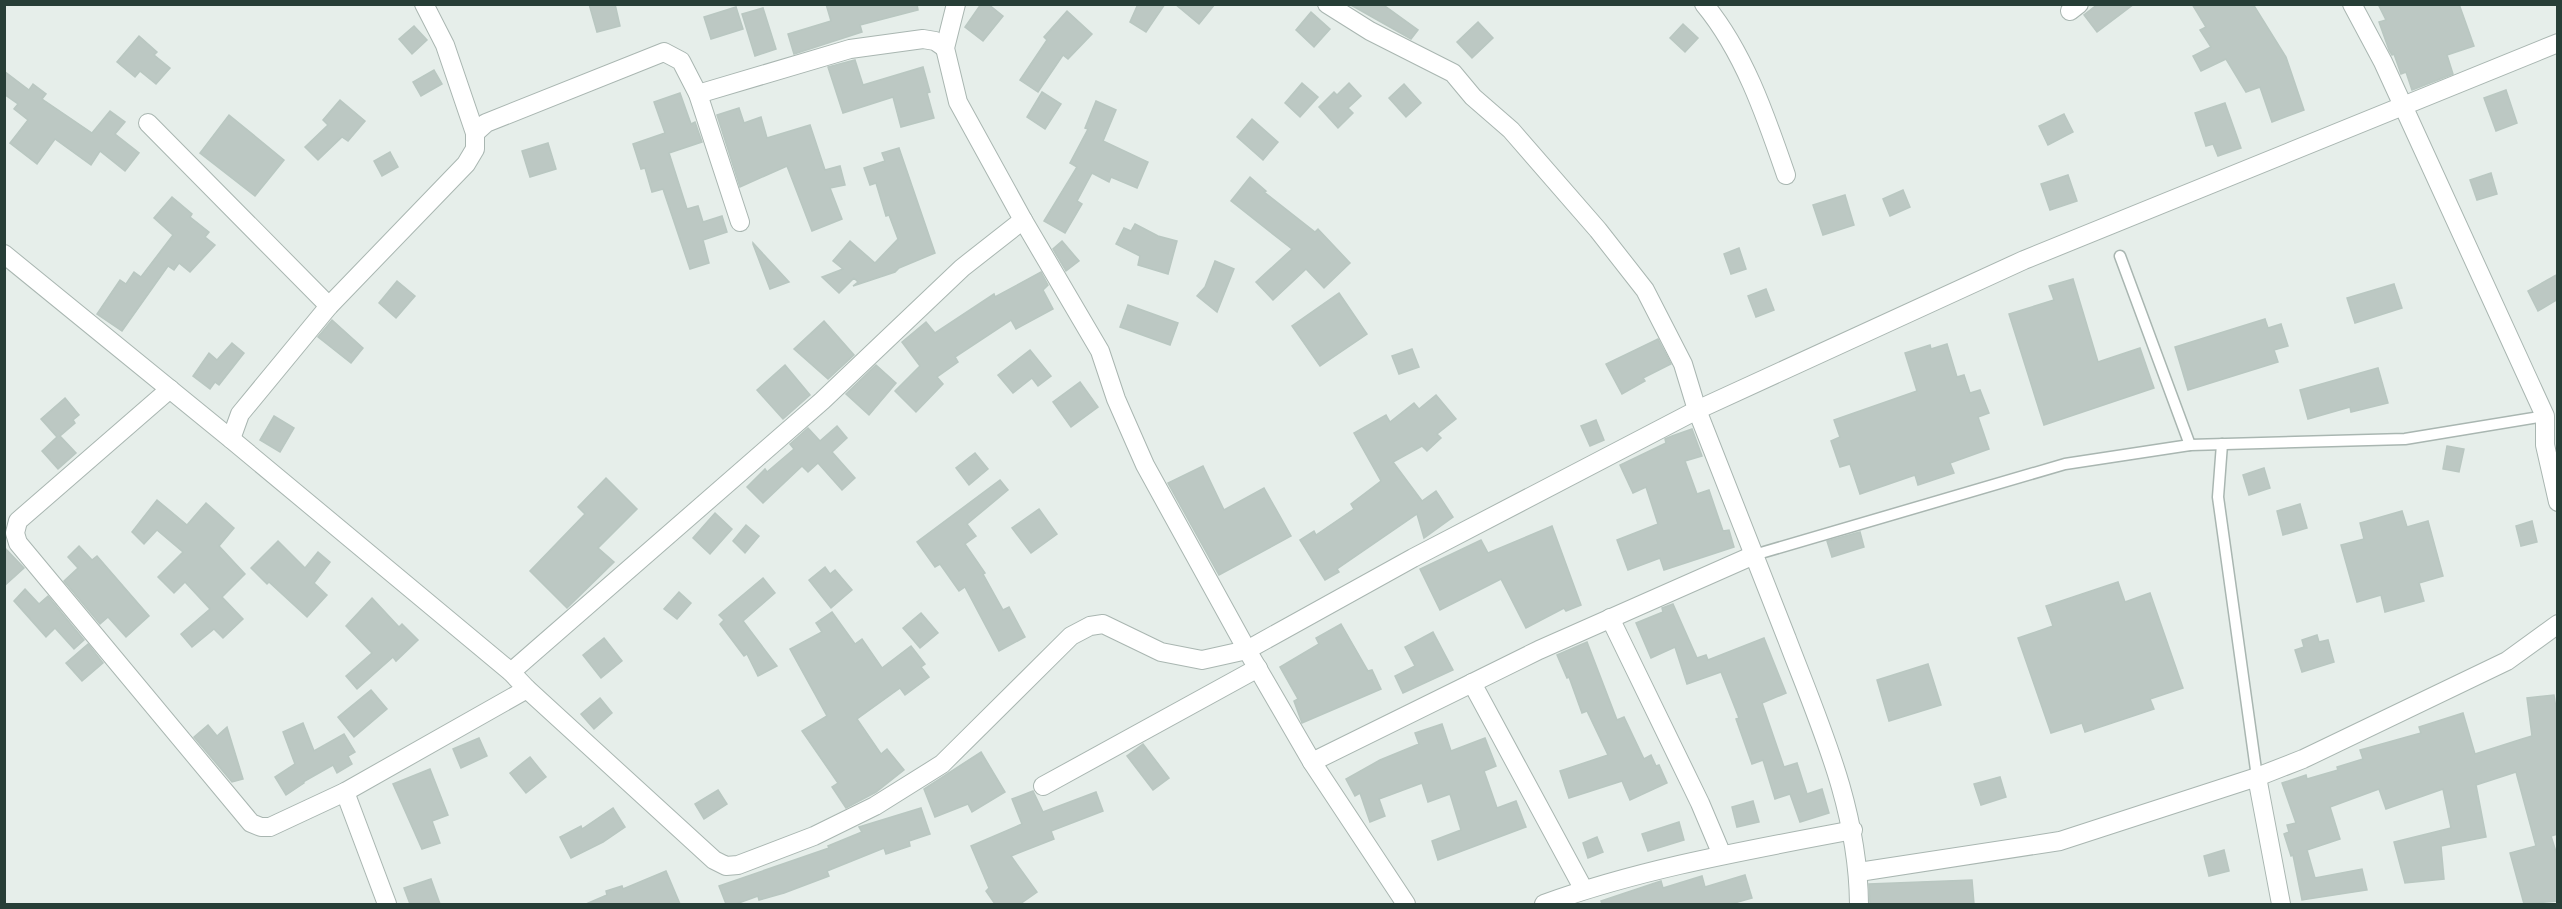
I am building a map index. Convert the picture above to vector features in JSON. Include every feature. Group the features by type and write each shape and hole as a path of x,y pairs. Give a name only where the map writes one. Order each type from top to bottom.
{"street":[{"path":"231,439 240,414 330,306 466,164 475,149 475,133 445,45 424,4"},
{"path":"956,4 945,48 958,102 1023,220 1100,351 1116,399 1144,465 1247,650 1312,762 1406,904"},
{"path":"1327,4 1370,31 1453,73 1473,97 1511,130 1599,230 1645,290 1683,364 1697,411 1835,762 1853,830 1859,872 1859,904"},
{"path":"1704,4 1725,32 1756,96 1786,175"},
{"path":"2352,4 2403,104 2551,412 2545,445 2558,502"},
{"path":"698,94 850,49 923,39 935,41 945,48"},
{"path":"4,254 511,672 714,860 726,866 738,865 814,836 875,806 942,764 1071,636 1090,626 1103,624 1161,652 1203,660 1247,650 1413,558 1697,411 2024,260 2403,104 2558,43"},
{"path":"475,133 486,123 664,52 681,61 698,94 740,222"},
{"path":"148,123 330,306"},
{"path":"511,672 822,401 962,268 1023,220"},
{"path":"170,390 18,520 15,533 18,543 251,824 270,827 345,792 527,689"},
{"path":"1312,762 1610,618 1754,555"},
{"path":"1610,618 1700,803 1722,855"},
{"path":"1859,872 2060,841 2257,777 2303,759 2507,661 2558,624"},
{"path":"1043,786 1258,668"},
{"path":"1472,683 1584,890"},
{"path":"2257,777 2281,904"},
{"path":"345,792 387,904"},
{"path":"1544,904 1584,890 1722,855 1853,830"}],"lane":[{"path":"2120,256 2190,445"},
{"path":"1754,555 2065,464 2190,445 2405,440 2551,412"},
{"path":"2222,444 2218,497 2257,777"}],"building":[{"path":"589,4 615,4 620,26 597,32"},
{"path":"826,4 917,4 918,10 860,25 862,32 794,54 788,34 831,21"},
{"path":"981,4 988,4 1003,16 983,41 965,27"},
{"path":"1138,4 1165,4 1146,32 1130,22"},
{"path":"1175,4 1215,4 1199,24"},
{"path":"1349,4 1386,4 1385,6 1418,30 1411,39"},
{"path":"2098,4 2134,4 2097,32 2084,15"},
{"path":"2192,4 2253,4 2286,57 2304,110 2272,122 2260,87 2246,92 2226,59 2201,71 2193,56 2211,47 2200,30 2206,27"},
{"path":"2378,4 2459,4 2474,46 2447,55 2453,74 2412,90 2406,72 2401,74 2394,54 2392,55 2389,50 2379,22 2386,20"},
{"path":"736,7 743,29 711,39 704,17"},
{"path":"763,8 776,49 755,56 742,14"},
{"path":"1067,11 1092,34 1068,59 1063,55 1038,92 1020,80 1047,40 1044,37"},
{"path":"1311,12 1330,29 1314,47 1296,30"},
{"path":"1478,22 1493,38 1472,58 1457,42"},
{"path":"1683,24 1698,38 1685,52 1670,38"},
{"path":"414,26 427,40 412,54 399,39"},
{"path":"139,36 157,52 154,55 170,68 156,84 140,71 135,77 117,62"},
{"path":"855,60 863,85 923,67 934,118 901,127 893,97 843,113 828,67"},
{"path":"434,70 442,84 421,96 413,82"},
{"path":"4,71 29,90 33,84 46,94 42,99 92,133 110,111 125,122 115,134 139,153 125,171 100,151 91,165 55,139 37,164 10,143 28,120 14,109 18,104 4,94"},
{"path":"1302,83 1318,97 1300,117 1285,103"},
{"path":"1349,83 1361,96 1348,108 1353,113 1338,128 1319,107 1334,92 1337,95"},
{"path":"1404,84 1421,103 1406,117 1389,98"},
{"path":"2506,90 2517,123 2496,131 2484,98"},
{"path":"1042,92 1061,104 1045,129 1027,117"},
{"path":"680,93 691,124 695,122 702,142 669,153 687,209 698,206 703,222 722,216 727,232 703,240 709,263 690,269 663,189 652,192 645,168 641,169 633,144 665,133 654,102"},
{"path":"340,100 365,121 348,141 342,137 318,160 305,147 328,125 323,120"},
{"path":"1096,101 1116,110 1103,141 1148,162 1137,188 1111,177 1109,182 1092,173 1077,201 1082,204 1065,233 1044,221 1077,167 1070,163 1088,129 1085,128"},
{"path":"2225,103 2241,148 2218,156 2213,144 2206,146 2195,113"},
{"path":"739,108 744,123 761,117 767,138 810,125 825,170 840,166 845,185 830,188 842,219 812,231 787,166 740,187 717,115"},
{"path":"2064,114 2073,132 2048,145 2039,126"},
{"path":"229,115 284,160 255,196 200,153"},
{"path":"1252,119 1278,142 1263,160 1237,137"},
{"path":"548,143 556,169 530,177 522,151"},
{"path":"899,148 935,253 899,268 895,272 853,286 858,282 854,278 839,293 822,277 843,269 833,261 850,241 875,263 898,239 889,215 886,216 876,183 870,185 864,168 885,161 882,153"},
{"path":"390,152 398,167 382,176 374,161"},
{"path":"2491,173 2497,194 2477,200 2470,180"},
{"path":"2068,175 2077,201 2050,210 2041,184"},
{"path":"1250,177 1266,191 1264,192 1315,232 1318,229 1350,263 1324,288 1306,269 1273,300 1256,282 1292,249 1231,201"},
{"path":"1903,190 1910,207 1890,216 1883,199"},
{"path":"1845,195 1854,225 1823,235 1813,205"},
{"path":"172,197 192,214 190,217 209,232 205,237 215,245 190,272 179,263 174,270 168,266 122,331 97,314 120,280 126,284 134,272 141,277 173,235 154,218"},
{"path":"1135,224 1158,236 1177,241 1168,274 1138,265 1140,256 1116,244 1124,228 1131,231"},
{"path":"1062,241 1079,261 1066,271 1053,249"},
{"path":"753,243 789,282 770,289"},
{"path":"1739,248 1746,269 1731,274 1724,254"},
{"path":"1215,261 1234,269 1217,312 1197,296 1205,287"},
{"path":"1041,272 1048,285 1043,290 1053,309 1016,329 1011,320 955,357 958,362 937,377 943,384 916,412 895,391 920,366 902,342 926,322 935,333 994,294 995,297"},
{"path":"2558,274 2558,299 2538,311 2528,291"},
{"path":"2073,279 2098,362 2140,348 2154,388 2044,425 2009,314 2054,300 2049,286"},
{"path":"397,281 415,296 396,318 379,303"},
{"path":"2394,284 2402,308 2355,323 2347,298"},
{"path":"1766,289 1774,310 1756,317 1748,296"},
{"path":"1339,293 1367,334 1320,366 1292,326"},
{"path":"1128,305 1178,323 1170,345 1120,327"},
{"path":"2265,319 2268,328 2281,324 2288,346 2274,350 2278,362 2188,390 2175,347"},
{"path":"332,320 363,348 351,363 318,337"},
{"path":"824,321 854,355 828,379 794,349"},
{"path":"1658,339 1671,364 1643,378 1645,381 1622,394 1606,364"},
{"path":"232,343 244,353 219,385 215,382 210,389 193,376 209,353 217,360"},
{"path":"1947,344 1957,377 1964,375 1970,393 1980,390 1989,413 1978,417 1989,449 1950,463 1954,473 1918,485 1915,475 1860,494 1850,464 1840,467 1831,441 1840,437 1834,420 1917,391 1905,353 1930,345 1931,349"},
{"path":"1412,349 1419,367 1399,374 1392,356"},
{"path":"1030,350 1051,376 1038,386 1032,378 1013,393 998,375"},
{"path":"785,365 810,395 783,419 757,390"},
{"path":"876,365 896,383 869,415 846,394"},
{"path":"2378,368 2388,403 2351,412 2350,407 2308,419 2300,390"},
{"path":"1080,382 1098,407 1071,427 1053,402"},
{"path":"1436,395 1456,419 1437,434 1441,438 1427,451 1422,446 1393,462 1422,501 1436,491 1453,517 1424,538 1417,514 1337,569 1339,572 1325,580 1300,540 1314,531 1316,535 1354,509 1351,504 1381,481 1354,433 1386,415 1390,422 1414,403 1419,409"},
{"path":"65,398 79,415 73,420 75,423 60,436 76,453 58,469 42,451 57,437 41,419"},
{"path":"274,416 294,428 280,452 260,440"},
{"path":"1596,420 1604,440 1590,446 1581,426"},
{"path":"837,426 847,438 832,452 855,478 842,490 818,463 808,472 802,466 763,503 747,487 765,469 767,472 794,449 790,444 808,428 820,441"},
{"path":"1692,429 1702,456 1685,461 1697,494 1709,490 1723,531 1729,530 1734,547 1664,570 1660,558 1628,570 1617,540 1658,524 1646,487 1633,493 1620,465 1666,443 1665,439"},
{"path":"2447,446 2464,449 2459,472 2443,469"},
{"path":"975,453 988,469 969,485 956,468"},
{"path":"1203,466 1224,510 1264,488 1291,536 1219,575 1168,483"},
{"path":"2264,468 2270,488 2249,495 2243,475"},
{"path":"606,478 637,509 598,548 614,562 567,608 530,571 585,514 578,507"},
{"path":"1000,480 1008,490 967,524 976,536 965,544 985,573 983,574 1003,610 1009,607 1025,637 999,651 965,587 959,591 940,564 935,567 917,542"},
{"path":"157,500 187,525 206,503 234,528 219,546 245,574 222,597 243,619 223,638 214,629 192,647 181,634 210,609 185,582 174,593 158,577 183,552 157,530 144,544 132,532"},
{"path":"2300,504 2307,528 2283,535 2277,511"},
{"path":"1039,509 1057,534 1031,553 1012,528"},
{"path":"2402,511 2407,527 2428,521 2443,576 2419,583 2424,601 2385,612 2381,595 2357,602 2341,545 2364,539 2360,523"},
{"path":"715,513 732,529 710,554 693,538"},
{"path":"2532,521 2537,542 2521,546 2516,526"},
{"path":"746,525 759,536 745,553 733,541"},
{"path":"1552,526 1581,605 1566,611 1564,608 1526,628 1501,579 1440,610 1420,569 1481,540 1488,553"},
{"path":"1860,532 1864,547 1832,557 1827,541"},
{"path":"278,541 305,568 318,552 330,562 314,583 327,595 307,617 251,568"},
{"path":"79,546 92,560 97,556 149,616 126,637 108,617 100,624 64,581 78,568 68,557"},
{"path":"4,547 24,568 4,586"},
{"path":"825,567 830,574 835,570 852,590 831,608 809,580"},
{"path":"763,578 775,593 743,621 777,666 758,676 747,654 744,656 720,624 724,620 719,615"},
{"path":"2118,582 2125,602 2150,593 2183,688 2150,699 2154,709 2085,732 2082,723 2051,733 2018,638 2053,626 2046,606"},
{"path":"25,589 39,604 48,596 84,640 74,649 55,628 46,637 14,601"},
{"path":"679,592 691,603 677,619 664,609"},
{"path":"372,598 399,627 402,624 418,640 396,661 393,657 357,689 346,676 372,653 346,626"},
{"path":"1673,604 1697,658 1706,655 1708,660 1764,638 1786,693 1762,703 1784,767 1797,763 1807,794 1822,789 1829,813 1800,822 1790,794 1775,799 1763,760 1752,764 1736,719 1739,718 1721,672 1687,684 1675,647 1651,658 1636,623 1663,612 1662,608"},
{"path":"832,612 855,644 862,639 882,668 911,646 925,664 921,667 929,677 905,695 900,688 857,719 881,754 887,749 904,770 876,792 846,808 832,787 838,783 802,731 827,716 790,649 822,632 816,623"},
{"path":"921,613 938,633 920,648 903,628"},
{"path":"1341,624 1368,671 1372,670 1381,689 1302,723 1294,701 1298,699 1280,667 1319,644 1316,638"},
{"path":"1433,632 1453,670 1403,693 1395,676 1415,666 1405,647"},
{"path":"2317,635 2319,642 2328,640 2334,662 2302,672 2295,650 2304,647 2302,640"},
{"path":"604,638 622,661 601,678 583,655"},
{"path":"1587,642 1617,720 1624,717 1644,759 1651,755 1656,766 1659,765 1667,783 1630,800 1622,781 1569,798 1560,771 1608,755 1587,711 1582,713 1569,677 1567,678 1557,655"},
{"path":"88,644 103,663 82,681 66,663"},
{"path":"1928,664 1941,705 1889,721 1877,680"},
{"path":"371,690 387,709 354,737 338,717"},
{"path":"2554,695 2558,722 2558,834 2551,836 2558,858 2558,901 2524,904 2510,853 2536,846 2516,772 2476,785 2486,837 2441,846 2444,879 2405,883 2394,842 2451,828 2443,789 2386,809 2379,789 2330,807 2340,839 2307,850 2315,878 2362,869 2367,890 2302,900 2293,855 2291,856 2284,834 2289,832 2287,825 2296,823 2282,783 2306,775 2307,779 2338,770 2337,767 2363,759 2360,750 2421,733 2419,727 2463,713 2475,754 2532,736 2527,698"},
{"path":"600,698 612,713 594,729 581,714"},
{"path":"303,723 314,751 344,734 355,752 348,756 352,764 337,773 333,765 303,782 286,795 275,777 295,764 283,732"},
{"path":"1442,724 1451,751 1485,738 1496,766 1484,771 1497,808 1516,801 1526,827 1438,860 1432,841 1461,830 1450,794 1428,802 1422,783 1379,799 1385,816 1370,822 1360,793 1355,796 1346,779 1380,760 1419,744 1415,733"},
{"path":"208,725 217,736 227,727 243,779 232,782 194,737"},
{"path":"479,738 487,756 461,768 453,749"},
{"path":"1143,744 1169,778 1153,790 1127,756"},
{"path":"981,752 1005,792 972,812 968,804 935,817 924,789"},
{"path":"530,757 546,777 526,793 510,773"},
{"path":"430,769 448,815 432,821 440,843 422,849 393,784"},
{"path":"2000,777 2006,797 1981,805 1974,784"},
{"path":"718,790 727,804 704,819 695,804"},
{"path":"1033,791 1043,812 1096,792 1103,811 1051,831 1054,839 1011,856 1037,892 1020,904 995,904 986,891 989,888 971,846 1022,824 1012,799"},
{"path":"1753,801 1759,822 1737,827 1732,807"},
{"path":"613,808 625,827 603,842 571,858 560,837 581,826 582,829"},
{"path":"921,808 930,834 909,841 910,846 886,854 884,848 827,871 829,876 784,893 759,900 758,896 736,904 726,904 719,886 829,848 828,846 862,832 859,827"},
{"path":"1679,822 1684,840 1648,851 1642,834"},
{"path":"1597,837 1603,852 1588,858 1583,843"},
{"path":"2224,850 2229,871 2209,876 2204,856"},
{"path":"666,871 680,904 586,904 607,895 606,891 622,886 623,889"},
{"path":"1745,875 1752,898 1731,904 1602,904 1601,901 1661,881 1663,888 1702,876 1705,887"},
{"path":"431,879 440,904 410,904 404,888"},
{"path":"1972,880 1974,904 1870,904 1869,884"}]}
